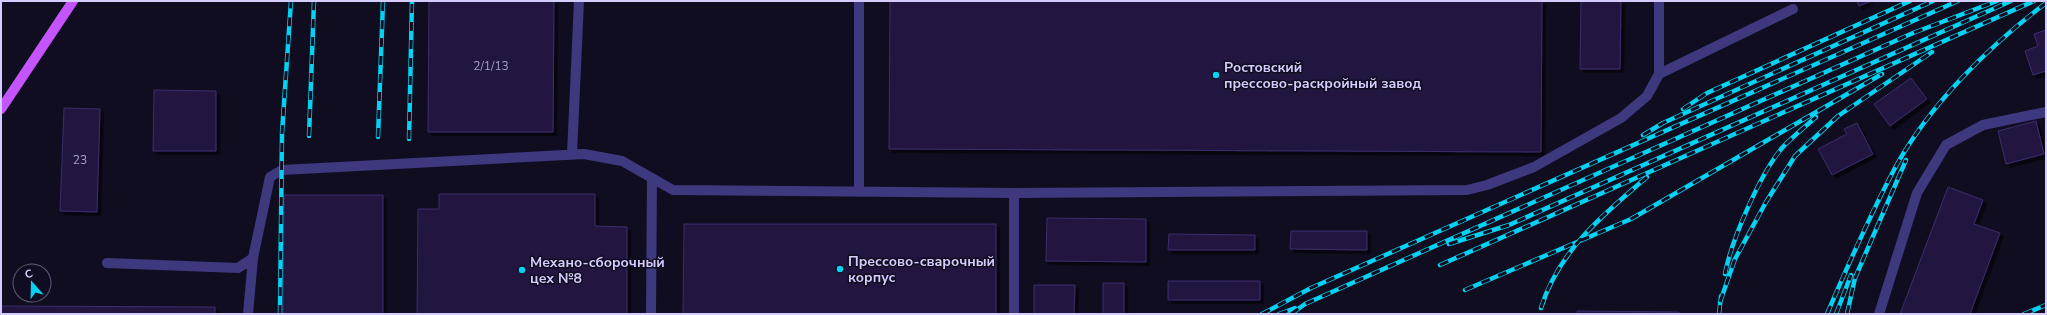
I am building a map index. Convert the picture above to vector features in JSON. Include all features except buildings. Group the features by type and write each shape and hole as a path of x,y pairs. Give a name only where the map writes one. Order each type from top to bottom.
{"main road":[{"path":"1,109 74,1"}],"lane":[{"path":"572,154 578,1"},
{"path":"859,1 859,192"},
{"path":"248,314 253,258 270,177 282,170 584,154 622,161 674,190 1014,193 1466,190 1487,185 1534,168 1621,118 1648,96 1659,74 1659,1"},
{"path":"1659,74 1793,9"},
{"path":"1879,314 1917,193 1946,145 1982,125 2046,112"},
{"path":"651,314 652,178"},
{"path":"1014,193 1014,314"},
{"path":"107,263 238,268 253,258"}],"railway":[{"path":"280,314 282,133 291,1"},
{"path":"309,136 314,1"},
{"path":"378,137 383,1"},
{"path":"409,139 412,1"},
{"path":"1683,109 1707,93 1910,1"},
{"path":"1643,135 1663,123 1933,1"},
{"path":"1262,314 1311,288 1958,1"},
{"path":"1291,314 1305,304 1913,33 1997,1"},
{"path":"1449,244 1509,225 2011,1"},
{"path":"1440,265 2034,1"},
{"path":"1827,314 1860,240 1895,168 1925,122 1943,99 1982,57 2046,3"},
{"path":"1720,302 1735,259 1766,202 1795,156 1838,116 1932,52"},
{"path":"1465,290 1631,219 1882,74"},
{"path":"1725,274 1728,260 1740,226 1756,191 1773,160 1782,148 1816,117"},
{"path":"1847,314 1855,278 1906,160"},
{"path":"1541,308 1549,287 1559,268 1571,251 1584,235 1614,205 1647,177"},
{"path":"1836,314 1851,275"},
{"path":"1719,314 1721,296"},
{"path":"2024,314 2046,305"},
{"path":"1279,314 1295,308"}],"place":[{"name":"Ростовский прессово-раскройный завод","path":"1216,75"},
{"name":"Прессово-сварочный корпус","path":"840,269"},
{"name":"Механо-сборочный цех №8","path":"522,270"}]}
